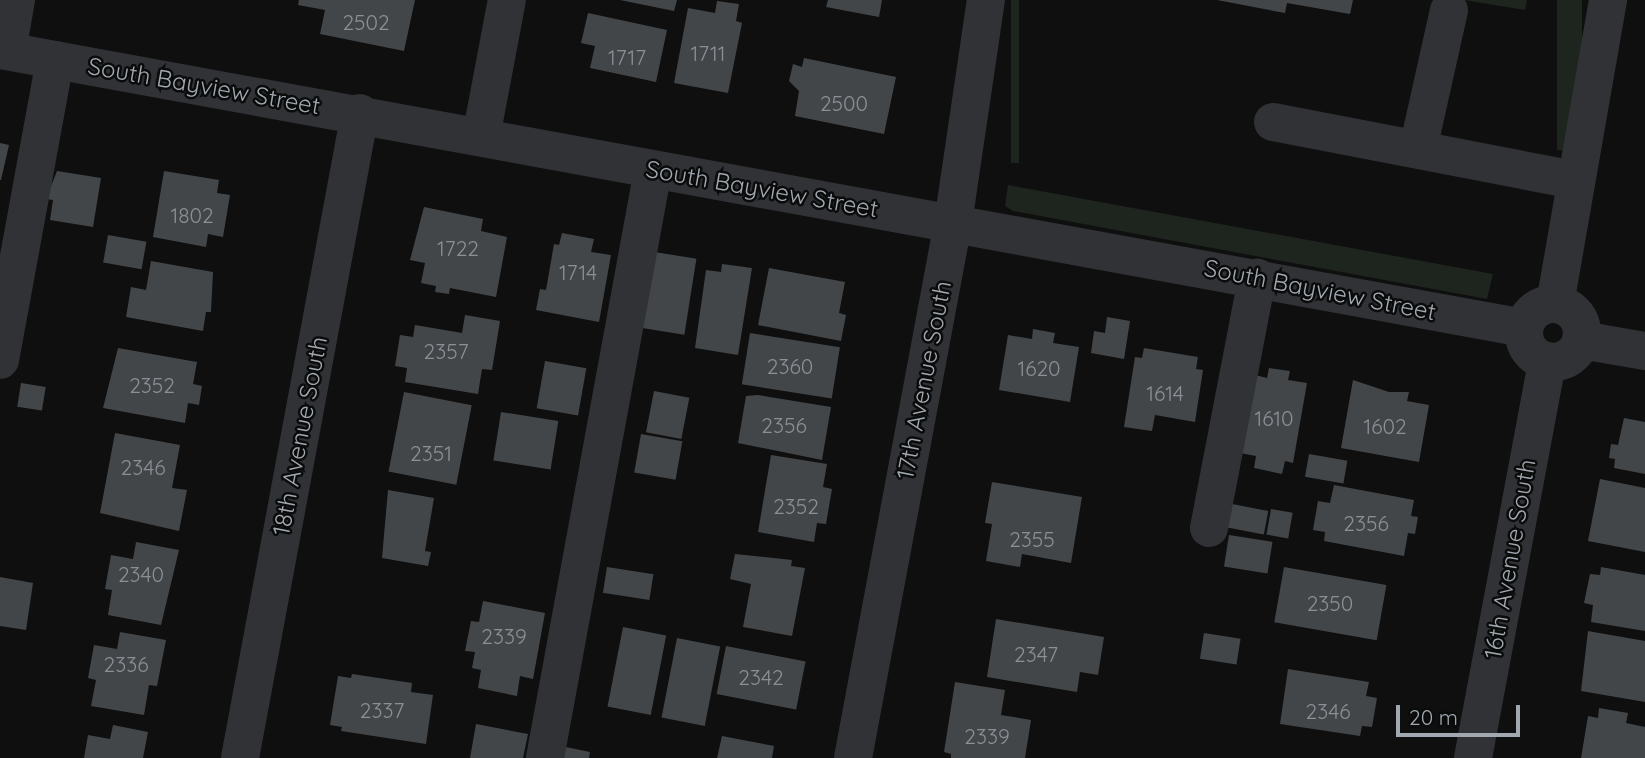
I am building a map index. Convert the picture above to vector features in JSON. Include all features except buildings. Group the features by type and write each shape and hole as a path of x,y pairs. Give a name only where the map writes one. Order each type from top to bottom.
{"street":[{"path":"3,51 16,0"},
{"path":"481,137 506,0"},
{"name":"17th Avenue South","path":"853,758 953,223 986,0"},
{"path":"1555,303 1608,0"},
{"path":"1418,149 1449,10"},
{"name":"South Bayview Street","path":"3,51 360,113 653,170 1524,328"},
{"path":"0,360 55,60"},
{"name":"18th Avenue South","path":"240,758 360,113"},
{"path":"1273,122 1575,180"},
{"path":"545,758 653,170"},
{"path":"1209,528 1256,278"},
{"path":"1555,303 1565,306 1579,320 1581,340 1570,356 1547,361 1529,350 1524,328 1536,309 1555,303"},
{"path":"1581,340 1645,351"},
{"name":"16th Avenue South","path":"1473,758 1547,361"}],"shaded area":[{"path":"1011,0 1019,0 1019,163 1011,163"},
{"path":"1464,0 1527,0 1525,10"},
{"path":"1557,0 1582,0 1582,150 1557,150"},
{"path":"1008,185 1493,274 1487,299 1013,211 1005,206"}]}
